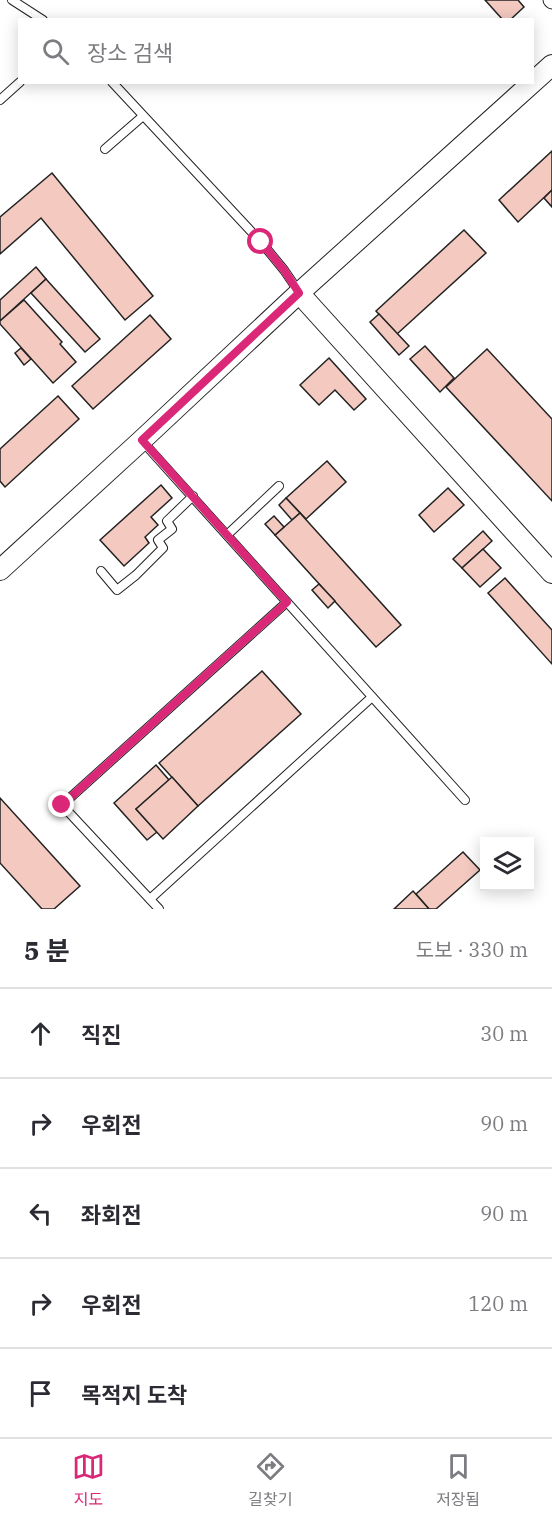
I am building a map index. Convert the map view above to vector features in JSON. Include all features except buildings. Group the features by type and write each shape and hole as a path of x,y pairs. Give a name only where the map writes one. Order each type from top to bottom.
{"street":[{"path":"534,81 552,65"},
{"path":"0,570 299,293 531,84"},
{"path":"299,293 552,573"}],"lane":[{"path":"12,0 40,18"},
{"path":"0,100 18,84"},
{"path":"114,84 261,242 299,293"},
{"path":"105,149 143,116"},
{"path":"142,440 465,800"},
{"path":"227,534 279,486"},
{"path":"101,571 117,590 136,575 163,548 158,540 172,529 167,521 194,496"},
{"path":"159,909 62,805 287,602"},
{"path":"150,899 372,697"}],"route":[{"path":"62,805 287,602 142,440 299,293 261,242"}]}
